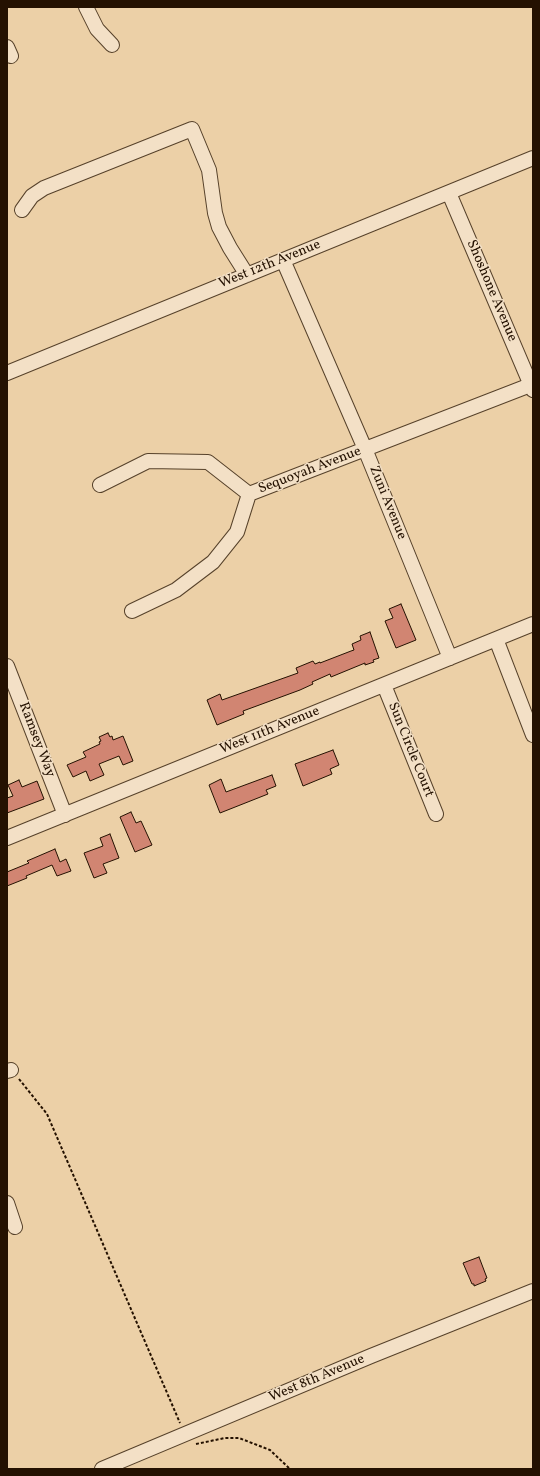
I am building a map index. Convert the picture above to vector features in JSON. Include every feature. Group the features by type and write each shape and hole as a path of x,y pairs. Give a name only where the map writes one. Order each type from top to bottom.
{"street":[{"path":"86,7 97,29 112,45"},
{"path":"22,210 32,196 44,188 192,129 209,170 215,213 219,227 227,244 248,274"},
{"name":"West 12th Avenue","path":"7,372 533,158"},
{"name":"Shoshone Avenue","path":"449,192 532,387"},
{"name":"Zuni Avenue","path":"284,260 365,450 450,658"},
{"name":"Sequoyah Avenue","path":"132,611 176,590 213,562 237,532 249,494 532,387"},
{"path":"100,485 148,460 208,462 249,494"},
{"name":"West 11th Avenue","path":"7,838 533,624"},
{"path":"496,639 533,734"},
{"name":"Ramsey Way","path":"7,666 65,815"},
{"name":"Sun Circle Court","path":"384,685 436,814"},
{"path":"7,1203 15,1227"},
{"name":"West 8th Avenue","path":"102,1469 191,1439 364,1359 533,1291"}],"path":[{"path":"9,1071 47,1114 191,1439 239,1438 270,1450 290,1469"}],"building":[{"path":"401,604 416,640 396,648 385,621 393,618 389,609"},
{"path":"370,632 379,658 373,660 374,662 365,665 365,663 331,677 330,674 312,682 313,684 300,690 243,711 244,714 217,725 207,700 220,694 222,700 298,673 296,668 313,661 315,664 320,663 354,650 352,644 361,640 360,636"},
{"path":"108,733 110,737 112,736 113,740 123,736 133,761 123,765 119,756 99,764 104,775 90,781 86,771 73,777 67,765 86,757 83,752 100,744 99,742 101,741 99,737"},
{"path":"333,750 339,765 330,769 332,774 303,786 295,764"},
{"path":"272,775 276,786 266,790 268,794 220,813 209,785 221,779 226,792"},
{"path":"19,780 22,787 37,781 44,799 7,813 7,798 13,796 8,785"},
{"path":"131,812 136,823 141,821 152,845 135,852 120,817"},
{"path":"110,834 119,858 103,864 107,873 94,878 84,853 103,846 100,838"},
{"path":"55,849 60,862 66,859 71,871 57,876 52,865 26,876 27,878 7,886 7,872 29,863 27,861"},
{"path":"479,1257 487,1278 485,1279 486,1281 474,1286 463,1263"}]}
